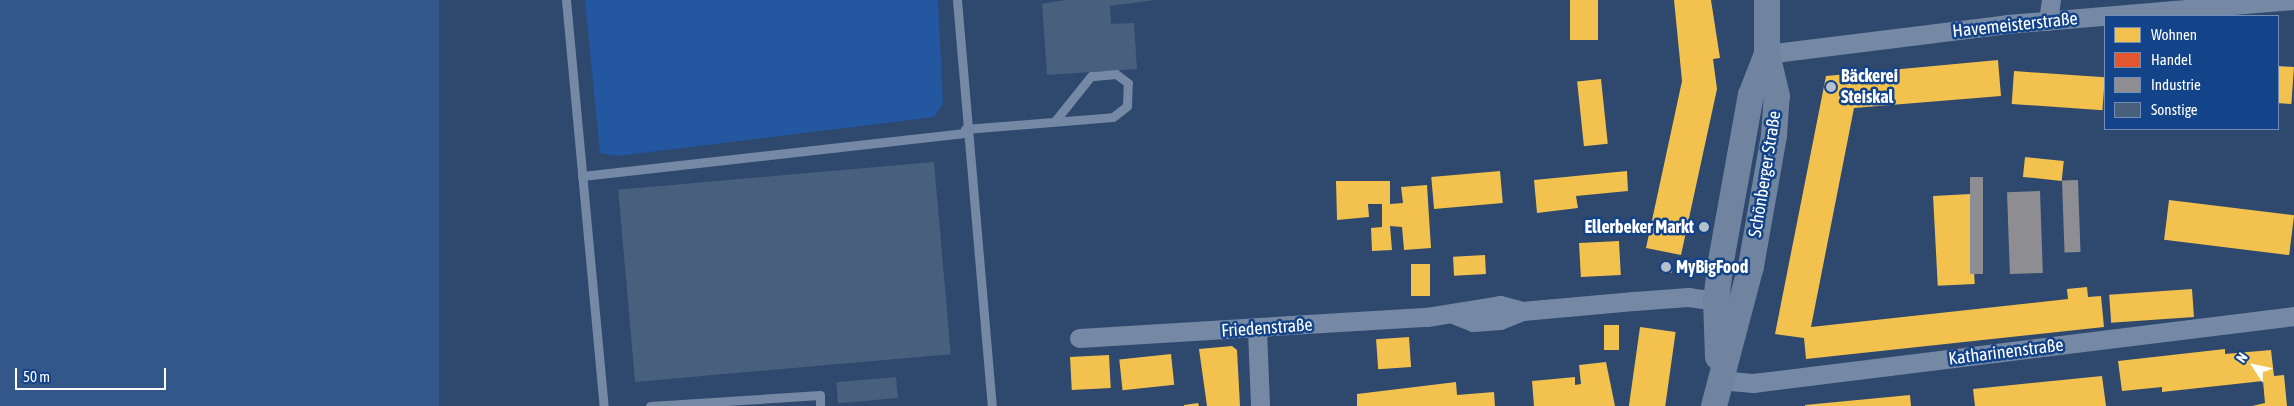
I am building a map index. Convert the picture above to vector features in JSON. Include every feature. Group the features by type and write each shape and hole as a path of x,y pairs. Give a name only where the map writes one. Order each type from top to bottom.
{"main road":[{"name":"Schönberger Straße","path":"1714,406 1719,380 1751,266 1774,136 1777,96 1768,54 1767,0"},
{"name":"Schönberger Straße","path":"1719,380 1716,302 1751,95 1768,54"}],"street":[{"path":"2048,21 2051,0"},
{"name":"Havemeisterstraße","path":"2118,15 2294,0"},
{"name":"Havemeisterstraße","path":"1768,54 2048,21 2104,16"},
{"name":"Friedenstraße","path":"1079,338 1257,330 1455,314 1472,307 1500,305 1522,311 1688,297 1716,302"},
{"name":"Katharinenstraße","path":"1719,380 1753,383 2294,316"},
{"path":"1257,330 1260,406"}],"lane":[{"path":"566,0 604,406"},
{"path":"957,0 965,131 992,406"},
{"path":"582,176 965,131 1113,117 1127,106 1128,83 1116,74 1091,76 1055,121"},
{"path":"650,406 820,394 820,406"}],"shaded area":[{"path":"0,0 439,0 439,406 0,406"},
{"path":"585,0 938,0 943,104 934,117 617,156 600,153"}],"building: Wohnen":[{"path":"1570,0 1598,0 1598,40 1570,40"},
{"path":"1674,0 1711,0 1720,58 1713,59 1717,89 1681,255 1646,248 1682,81"},
{"path":"1998,60 2001,96 1854,108 1811,327 2068,299 2067,289 2087,287 2088,297 2101,296 2104,327 1806,359 1804,338 1775,334 1826,76"},
{"path":"2279,66 2294,67 2291,104 2279,103"},
{"path":"2014,71 2104,77 2102,110 2012,104"},
{"path":"1601,79 1608,144 1584,146 1577,82"},
{"path":"2025,157 2064,161 2062,181 2023,177"},
{"path":"1500,171 1503,203 1434,209 1431,177"},
{"path":"1627,171 1628,191 1576,196 1578,208 1537,213 1534,180"},
{"path":"1336,181 1390,181 1390,204 1403,203 1401,187 1427,185 1431,248 1404,250 1402,227 1390,226 1392,250 1372,251 1371,228 1382,227 1382,204 1368,204 1369,217 1337,220"},
{"path":"1970,194 1975,284 1938,286 1933,196"},
{"path":"2169,200 2294,215 2289,255 2164,240"},
{"path":"1619,241 1621,275 1581,277 1579,243"},
{"path":"1485,255 1486,274 1454,276 1453,257"},
{"path":"1411,264 1430,264 1430,296 1411,296"},
{"path":"2192,289 2194,317 2111,323 2109,295"},
{"path":"1604,325 1619,325 1619,350 1604,350"},
{"path":"1640,327 1676,332 1665,406 1629,406"},
{"path":"1409,337 1411,367 1378,369 1376,339"},
{"path":"1232,346 1237,350 1240,406 1207,406 1199,349"},
{"path":"2225,349 2225,354 2271,350 2274,376 2284,375 2287,406 2252,406 2265,403 2263,381 2162,392 2162,387 2122,391 2118,361"},
{"path":"1171,354 1174,385 1123,390 1119,359"},
{"path":"1109,355 1111,388 1072,390 1070,357"},
{"path":"1606,362 1615,406 1534,406 1532,381 1575,377 1575,385 1581,384 1579,365"},
{"path":"2102,376 2106,406 1975,406 1973,389"},
{"path":"1456,382 1457,395 1494,392 1495,406 1357,406 1357,394"},
{"path":"1910,395 1911,406 1805,406 1805,405"},
{"path":"1198,403 1199,406 1184,406 1184,405"}],"building: Handel":[{"path":"1662,263 1672,263 1672,273 1662,273"}],"building: Industrie":[{"path":"1970,177 1983,177 1983,274 1970,274"},
{"path":"2078,180 2081,252 2065,253 2062,181"},
{"path":"2040,191 2043,273 2010,274 2007,192"}],"building: Sonstige":[{"path":"1065,0 1155,0 1110,6 1111,24 1134,23 1137,69 1047,75 1042,4"},
{"path":"934,162 951,354 635,382 618,190"},
{"path":"896,377 898,398 838,403 836,382"}],"place":[{"name":"Bäckerei Steiskal","path":"1831,87"},
{"name":"Ellerbeker Markt","path":"1704,227"},
{"name":"MyBigFood","path":"1666,267"}]}
